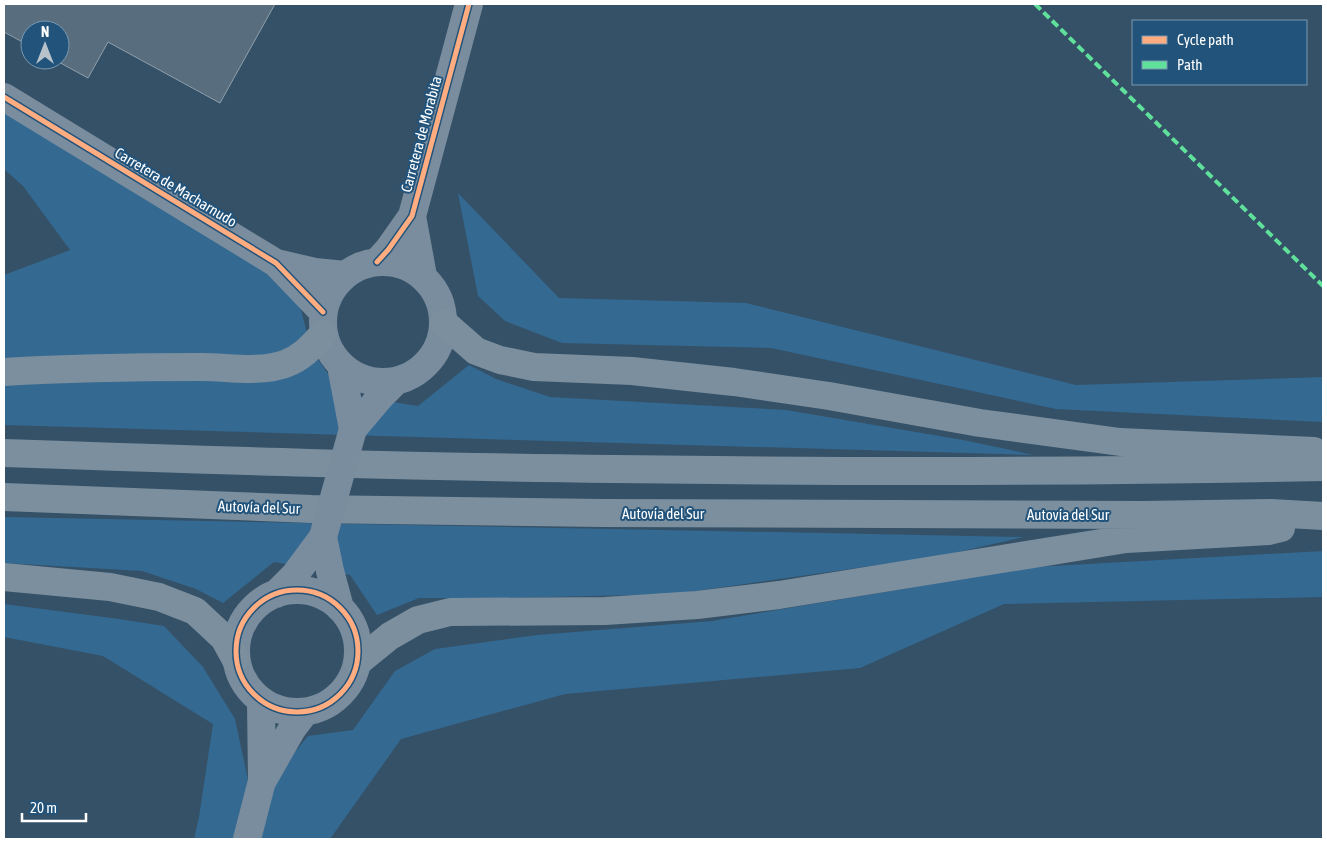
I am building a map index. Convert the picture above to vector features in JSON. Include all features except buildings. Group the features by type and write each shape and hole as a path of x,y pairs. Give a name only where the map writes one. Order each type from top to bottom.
{"highway":[{"path":"4,372 53,369 265,368 285,364 305,354 323,323"},
{"path":"444,323 476,351 500,360 534,367 632,372 734,382 829,396 980,423 1120,442 1323,452"},
{"path":"4,453 324,464 612,469 1109,471 1323,467"},
{"name":"Autovía del Sur","path":"4,498 302,508 564,513 1133,515 1271,513 1323,518"},
{"path":"358,662 390,636 418,620 450,612 605,611 697,605 780,595 1126,539 1269,531 1323,518"},
{"path":"4,577 110,587 159,597 195,611 224,638 235,658"}],"street":[{"name":"Carretera de Morabita","path":"377,262 412,216 469,4"},
{"name":"Carretera de Macharnudo","path":"4,97 276,262 315,272 345,275"},
{"name":"Carretera de Morabita","path":"412,216 423,276"},
{"name":"Carretera de Macharnudo","path":"276,262 323,323"},
{"path":"377,262 394,262 409,267 423,276 436,292 443,310 444,323 438,348 428,363 414,374 396,381 379,382 362,379 342,366 334,359 323,323 327,298 335,285 345,275 360,266 377,262"},
{"path":"342,366 357,418"},
{"path":"276,594 321,546 357,418 396,381"},
{"path":"321,546 340,608"},
{"path":"293,590 310,592 326,598 340,608 352,624 358,642 358,662 351,680 340,696 324,706 305,712 290,713 275,709 261,702 249,690 239,675 235,658 236,638 244,619 258,604 276,594 293,590"},
{"path":"248,839 262,781 261,702"},
{"path":"262,781 292,729 305,712"}],"shaded area":[{"path":"4,92 293,280 310,344 315,355 342,394 418,406 469,365 496,379 550,397 786,410 963,440 1034,455 4,425 4,275 70,250 23,186 4,169"},
{"path":"458,193 559,298 746,303 1076,385 1323,377 1323,422 1056,409 771,348 562,343 505,321 478,296"},
{"path":"4,517 1024,537 941,556 674,594 419,598 377,615 350,575 274,562 223,603 196,589 142,571 4,563"},
{"path":"1323,551 1323,597 1004,604 860,668 565,694 401,739 330,839 252,839 265,789 308,736 353,730 395,671 435,649 537,635 712,621 1034,567"},
{"path":"4,604 164,626 203,667 235,719 248,780 235,839 194,839 213,724 103,656 4,637"}],"marked path":[{"path":"1035,4 1323,286"}],"cycle path":[{"path":"377,262 412,216 469,4"},
{"path":"4,97 276,263 323,312"},
{"path":"297,590 309,591 320,595 331,600 340,608 348,617 353,628 357,639 358,651 357,663 353,674 348,685 340,694 331,702 320,707 309,711 297,712 285,711 274,707 263,702 254,694 246,685 241,674 237,663 236,651 237,639 241,628 246,617 254,608 263,600 274,595 285,591 297,590"}]}
